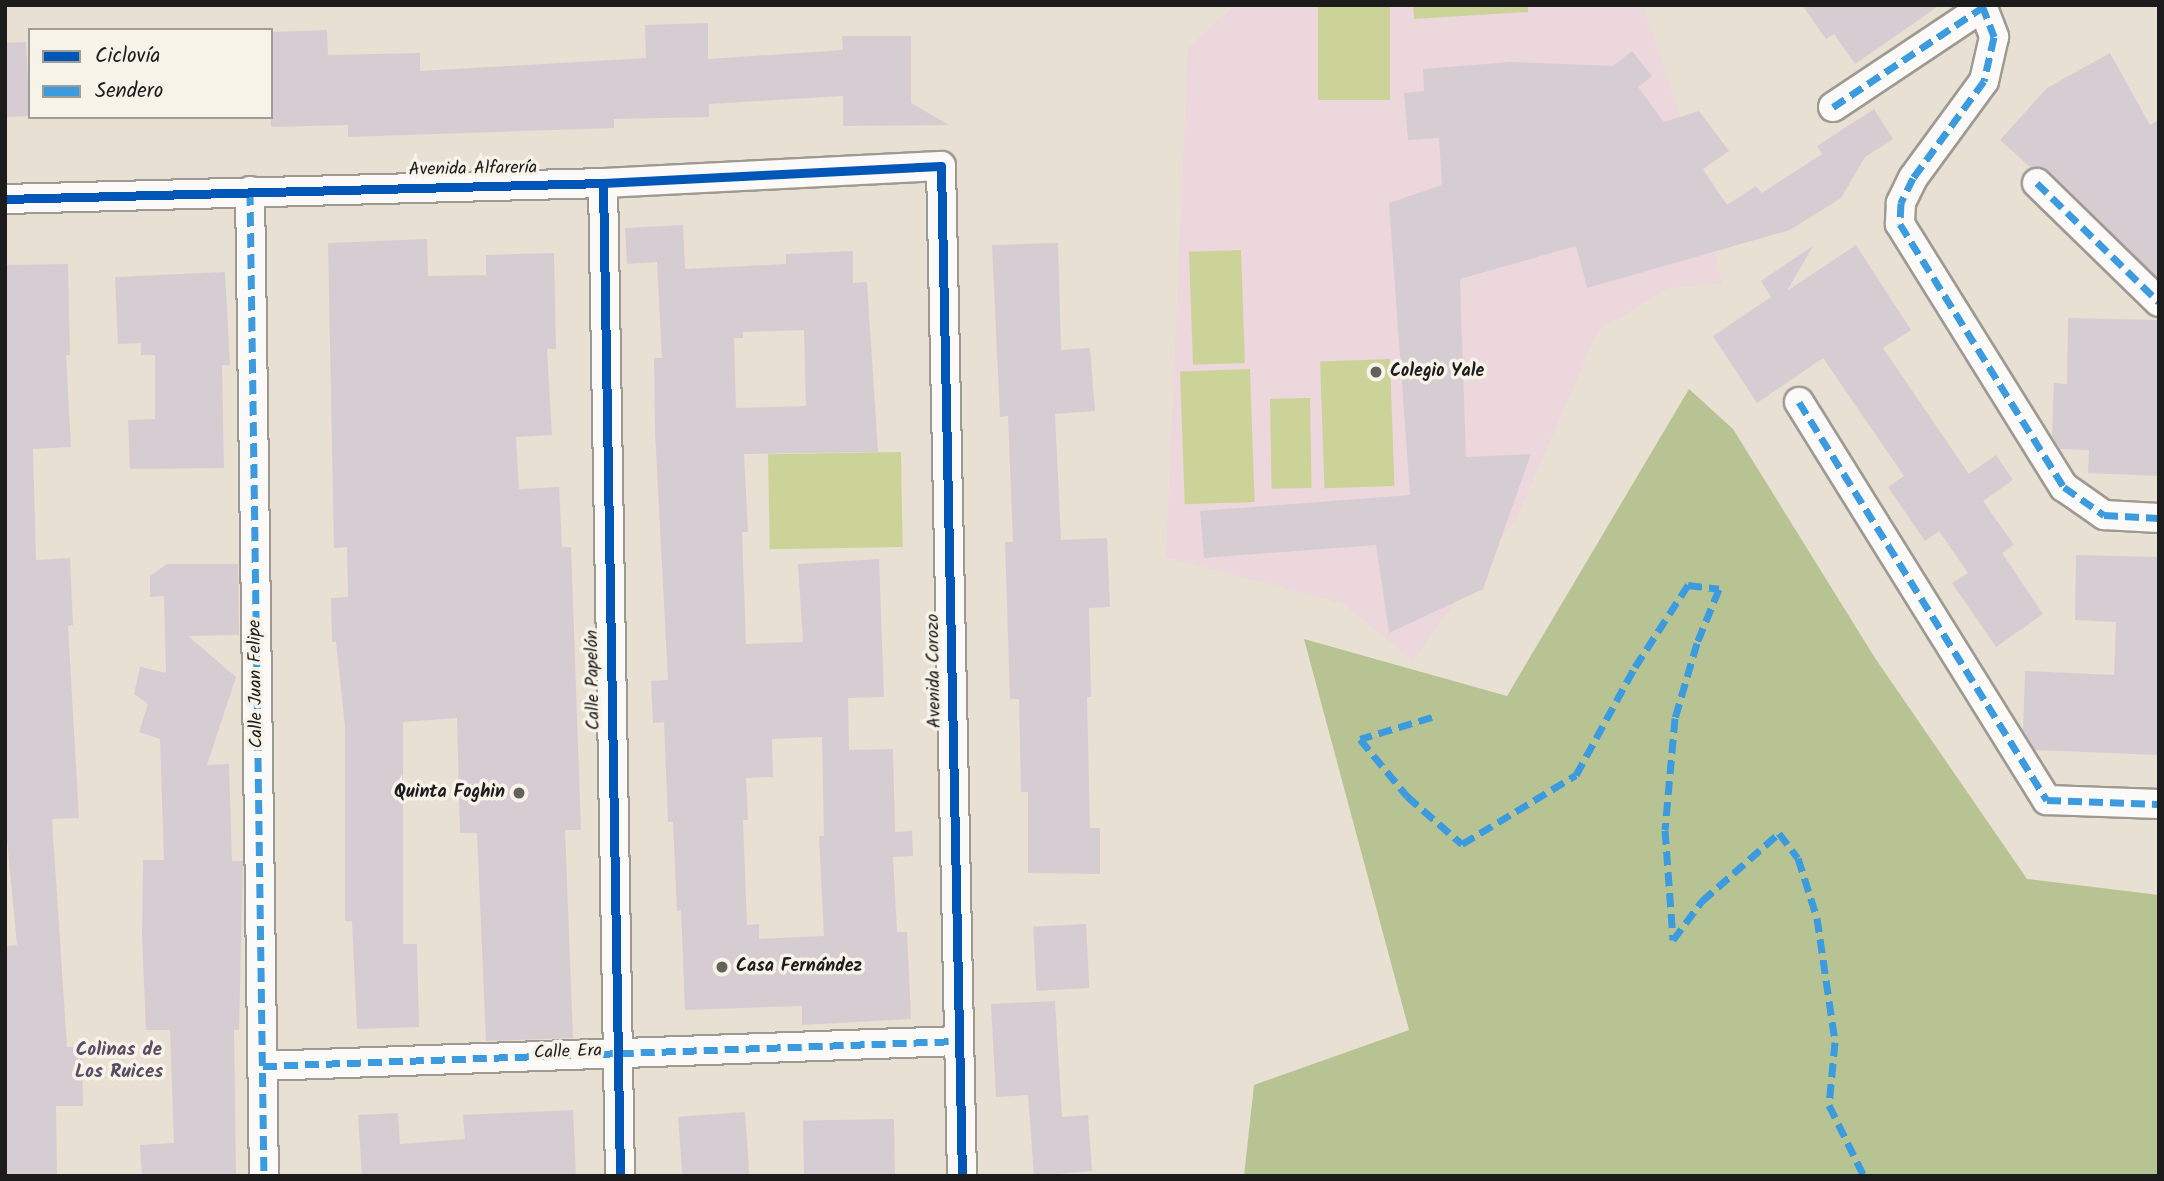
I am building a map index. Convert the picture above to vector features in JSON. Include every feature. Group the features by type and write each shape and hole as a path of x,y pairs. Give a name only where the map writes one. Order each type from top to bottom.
{"street":[{"path":"1833,107 1983,6 1994,37 1984,81 1913,178 1901,203 1900,224 2064,487 2104,515 2159,517"},
{"name":"Avenida Alfarería","path":"5,200 603,183 941,166"},
{"name":"Avenida Corozo","path":"941,166 957,1041 962,1176"},
{"name":"Calle Papelón","path":"603,183 615,1052 620,1176"},
{"path":"2037,183 2159,302"},
{"name":"Calle Juan Felipe","path":"250,191 264,1176"},
{"path":"1799,402 2048,800 2159,804"},
{"name":"Calle Era","path":"263,1066 957,1041"}],"shaded area":[{"name":"Colegio Yale","path":"1235,5 1643,5 1694,158 1722,284 1668,288 1598,331 1517,517 1413,661 1344,604 1166,557 1188,48"}],"green space":[{"path":"1318,5 1390,5 1390,100 1318,100"},
{"path":"1413,5 1528,5 1528,12 1414,19"},
{"path":"1241,250 1245,363 1193,365 1189,252"},
{"path":"1390,359 1394,486 1324,488 1320,361"},
{"path":"1250,369 1255,502 1185,504 1180,371"},
{"path":"1689,389 1733,429 1875,658 2027,879 2159,895 2159,1176 1244,1176 1254,1085 1409,1030 1304,639 1507,696"},
{"path":"1310,398 1312,488 1272,489 1270,399"},
{"path":"901,452 903,547 770,549 768,454"}],"building":[{"path":"1802,5 1940,5 1855,64 1834,34 1826,39"},
{"path":"708,23 708,59 843,50 842,36 911,36 911,103 949,125 843,126 843,96 709,104 709,117 614,119 614,128 348,137 348,125 271,127 273,32 327,30 328,55 420,53 420,71 646,58 645,25"},
{"path":"26,42 28,116 5,117 5,43"},
{"path":"1632,51 1652,76 1638,87 1664,122 1699,111 1729,151 1703,169 1727,205 1756,186 1762,193 1822,154 1817,146 1874,109 1893,139 1865,157 1841,198 1790,230 1587,288 1576,246 1460,279 1466,457 1531,454 1483,589 1389,633 1376,545 1204,558 1200,511 1410,495 1389,203 1442,185 1439,138 1408,140 1404,93 1424,91 1423,69 1510,62 1613,66"},
{"path":"2110,53 2150,125 2159,120 2159,279 2049,171 2031,168 2000,140 2047,88"},
{"path":"683,225 685,269 786,264 786,254 853,251 853,283 867,282 878,452 744,454 748,532 742,532 746,644 803,642 798,564 879,559 884,697 848,698 849,750 893,749 895,832 912,831 913,856 893,857 897,932 907,932 911,1019 802,1025 802,1006 685,1010 681,910 677,911 673,822 668,822 664,722 653,723 651,681 668,680 655,432 654,358 662,358 657,262 627,264 625,228","holes":["804,330 806,406 736,408 734,338 743,338 743,332","822,737 824,836 819,836 824,936 759,939 759,924 747,925 743,820 748,820 746,778 773,777 772,739"]},
{"path":"427,239 428,276 486,275 486,255 554,253 556,349 547,349 552,435 516,437 519,489 559,487 562,547 571,547 581,830 565,830 573,1038 486,1041 477,833 460,833 457,718 403,722 403,944 417,944 419,1027 357,1029 352,921 345,921 345,726 336,642 332,642 331,598 348,597 347,547 334,548 328,243"},
{"path":"1058,243 1061,350 1090,348 1095,411 1055,414 1061,540 1107,538 1110,607 1089,608 1091,697 1087,697 1090,828 1100,828 1100,874 1028,873 1028,792 1021,792 1019,699 1010,699 1005,542 1013,542 1008,416 1000,417 992,245"},
{"path":"1856,245 1911,330 1883,348 1969,474 1996,455 2013,480 1983,501 2014,545 2002,553 2043,614 1996,647 1952,583 1968,573 1939,531 1925,541 1888,487 1904,476 1823,358 1757,403 1713,336 1771,297 1761,281 1813,246 1787,291"},
{"path":"68,264 70,355 66,355 71,447 33,449 36,560 70,558 73,625 68,626 79,818 52,819 67,1047 82,1047 83,1106 56,1106 57,1176 5,1176 5,946 17,945 5,820 5,265"},
{"path":"225,272 230,365 222,365 224,468 130,469 128,420 155,419 155,355 141,355 141,343 118,344 115,277"},
{"path":"2068,318 2159,320 2159,476 2088,473 2089,450 2060,449 2052,436 2054,383 2067,384"},
{"path":"2076,555 2159,557 2159,755 2035,750 2023,730 2025,671 2114,675 2116,622 2075,620"},
{"path":"167,564 238,564 239,635 188,636 236,677 207,765 229,764 232,861 243,861 239,1030 234,1030 236,1176 142,1176 140,1145 174,1143 170,1030 146,1030 142,936 143,860 164,860 160,739 139,732 148,704 134,694 140,667 166,673 164,596 150,597 150,576"},
{"path":"1086,924 1089,988 1036,991 1033,927"},
{"path":"1055,1001 1062,1117 1088,1115 1092,1171 1034,1176 1028,1095 996,1097 991,1004"},
{"path":"573,1110 576,1176 362,1176 358,1115 398,1113 400,1144 465,1139 463,1115"},
{"path":"745,1112 749,1176 682,1176 678,1117"},
{"path":"894,1119 895,1176 804,1176 803,1121"}],"marked path":[{"path":"1982,5 1994,37 1984,81 1913,178 1901,203 1900,224 2064,487 2104,515 2159,518"},
{"path":"1833,107 1983,7"},
{"path":"2037,183 2159,302"},
{"path":"250,191 264,1176"},
{"path":"1799,402 2047,800 2159,804"},
{"path":"1432,717 1360,739 1407,796 1462,844 1576,775 1635,667 1688,585 1719,589 1697,643 1675,718 1665,830 1673,940 1702,901 1779,833 1798,858 1817,918 1835,1042 1829,1105 1864,1176"},
{"path":"263,1066 957,1041"}],"cycle path":[{"path":"5,199 603,183 941,166 962,1176"},
{"path":"603,183 620,1176"}],"place":[{"name":"Colegio Yale","path":"1376,372"},
{"name":"Quinta Foghin","path":"519,793"},
{"name":"Casa Fernández","path":"722,967"}],"district":[{"name":"Colinas de Los Ruices","path":"119,1062"}]}
